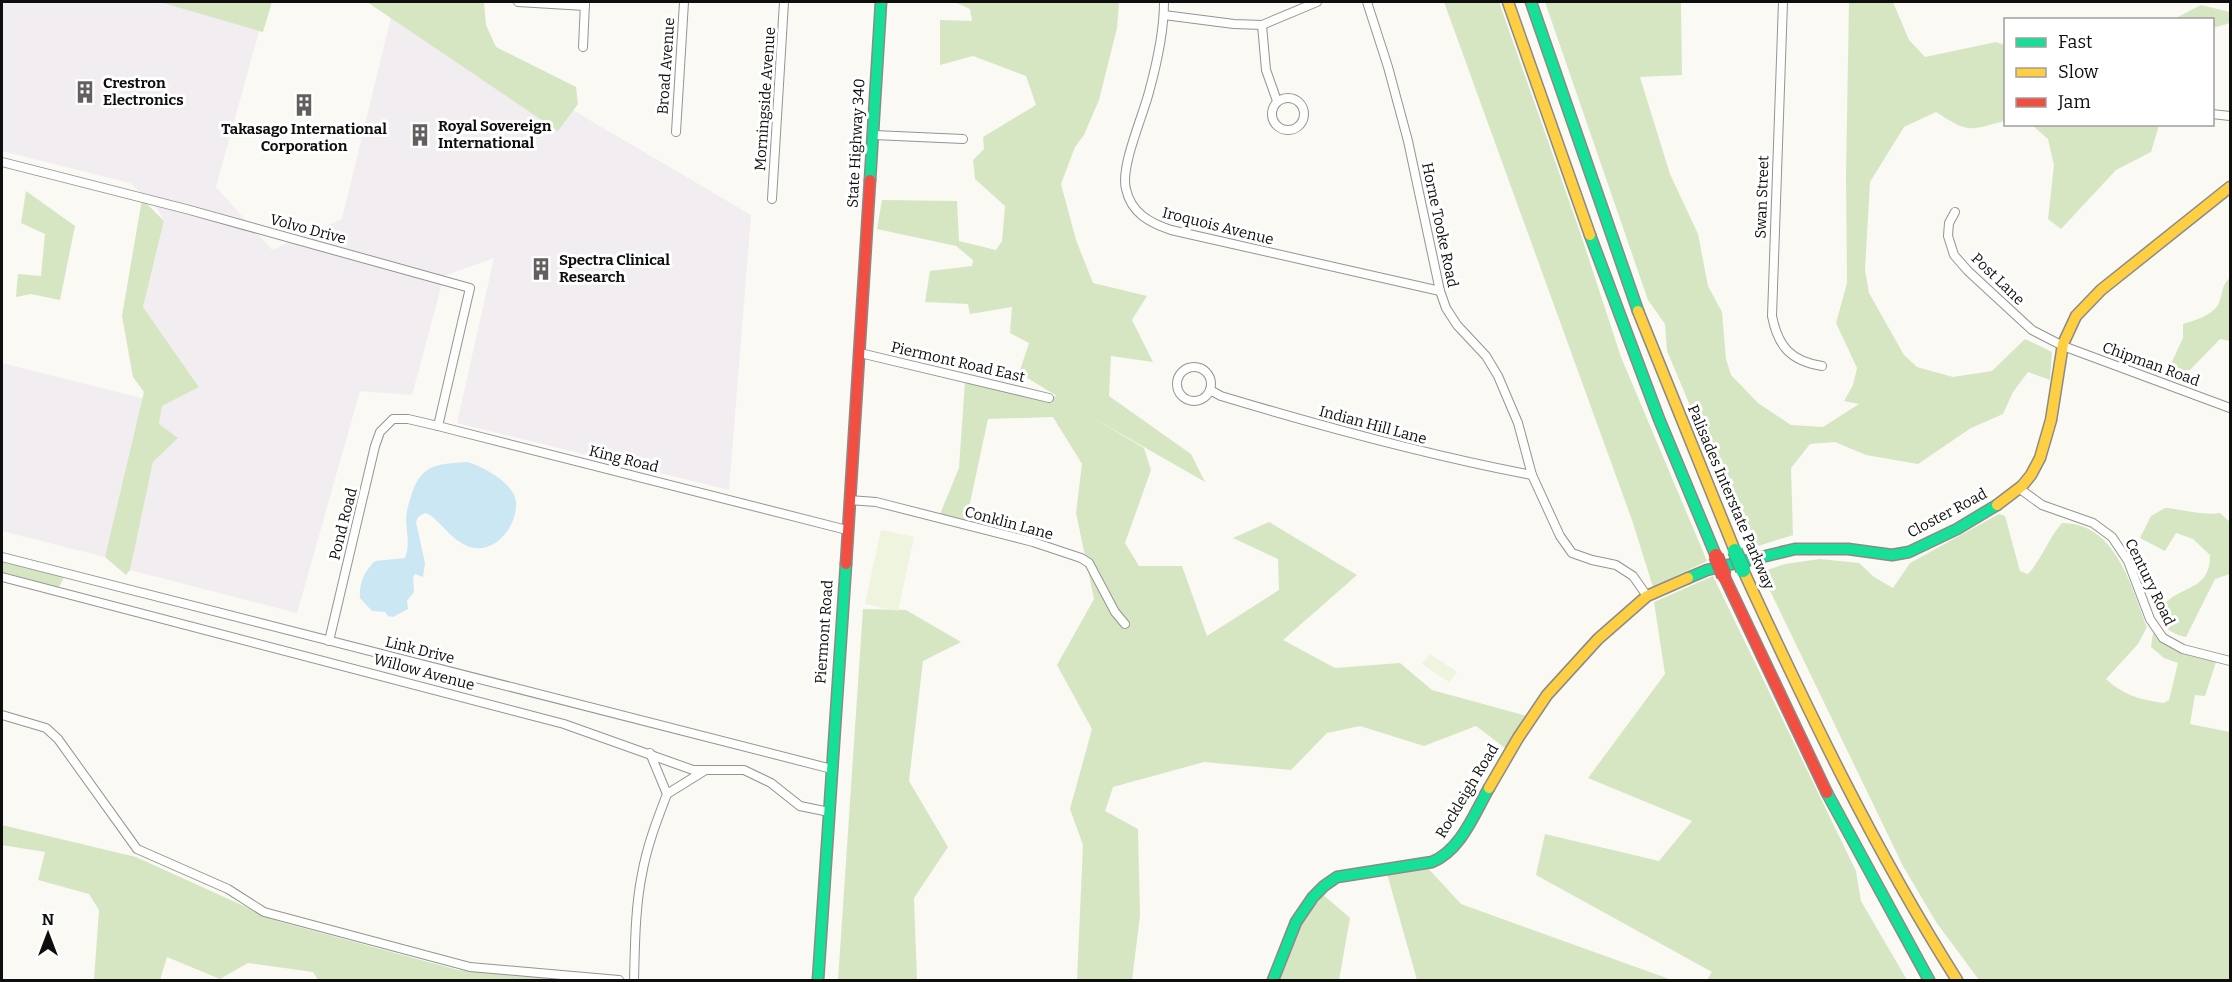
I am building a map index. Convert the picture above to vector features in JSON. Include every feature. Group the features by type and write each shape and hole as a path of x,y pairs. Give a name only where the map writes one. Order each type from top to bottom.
{"main road":[{"name":"State Highway 340","path":"864,287 881,2"},
{"path":"1508,2 1625,334 1671,452 1724,576 1808,755 1876,886 1929,981"},
{"name":"Palisades Interstate Parkway","path":"1531,2 1641,318 1743,570 1812,717 1875,839 1921,923 1957,981"},
{"name":"Closter Road","path":"1547,695 1598,639 1647,596 1707,570 1795,549 1848,549 1892,555 1909,552 2001,503 2020,489 2031,475 2049,430 2063,346 2068,328 2079,312 2093,298 2230,187"},
{"name":"Piermont Road","path":"818,981 864,287"},
{"name":"Rockleigh Road","path":"1273,981 1298,914 1323,885 1337,877 1432,862 1444,857 1453,849 1518,738 1547,695"}],"street":[{"path":"518,2 585,4 583,47"},
{"name":"Broad Avenue","path":"676,132 684,2"},
{"name":"Morningside Avenue","path":"772,199 784,2"},
{"name":"Iroquois Avenue","path":"1164,2 1164,15 1150,90 1125,171 1125,189 1140,215 1152,224 1171,230 1440,291"},
{"path":"1164,15 1234,24 1262,25 1317,2"},
{"name":"Horne Tooke Road","path":"1366,2 1388,67 1408,141 1440,291 1446,308 1457,325 1486,356 1498,376 1518,423 1533,475 1560,536 1572,553 1616,565 1634,576 1647,596"},
{"name":"Swan Street","path":"1783,2 1772,316 1776,334 1783,346 1801,360 1822,366"},
{"path":"1262,25 1266,70 1278,101"},
{"path":"1290,98 1300,102 1305,112 1302,123 1298,127 1293,130 1282,129 1274,123 1271,113 1278,101 1290,98"},
{"path":"2214,114 2230,116"},
{"path":"874,135 963,139"},
{"name":"Volvo Drive","path":"2,162 186,209 470,288 438,426"},
{"name":"Post Lane","path":"1955,212 1949,223 1948,236 1954,255 1968,271 2032,330 2063,346"},
{"name":"Chipman Road","path":"2063,346 2230,408"},
{"name":"Piermont Road East","path":"860,353 1049,398"},
{"path":"1192,367 1204,370 1210,379 1210,390 1203,398 1187,399 1179,392 1177,386 1179,376 1182,371 1192,367"},
{"name":"Indian Hill Lane","path":"1210,390 1221,396 1343,432 1460,461 1533,475"},
{"name":"King Road","path":"393,419 408,419 438,426 847,530"},
{"name":"Pond Road","path":"328,641 375,446 380,432 393,419"},
{"name":"Century Road","path":"2020,489 2042,505 2093,523 2112,537 2128,561 2150,619 2163,638 2183,649 2230,661"},
{"name":"Conklin Lane","path":"849,500 876,502 1033,542 1082,558 1089,563 1115,612 1125,624"},
{"name":"Link Drive","path":"2,557 832,769"},
{"name":"Willow Avenue","path":"2,577 535,716 650,753 684,767 704,771 744,771 771,783 800,806 829,812"},
{"path":"2,715 46,728 58,739 137,849 228,889 264,912 470,967 619,981"},
{"path":"634,981 642,872 667,794 650,753"},
{"path":"667,794 704,771"}],"shaded area":[{"path":"2,2 144,2 156,4 157,2 267,2 216,187 272,250 342,219 394,5 751,215 729,490 457,423 494,258 444,276 412,395 360,391 297,613 130,570 153,462 178,438 159,424 162,406 199,386 143,307 164,221 156,207 130,183 2,151"},
{"path":"2,363 145,399 105,557 2,531"}],"green space":[{"path":"160,2 272,2 263,32"},
{"path":"367,2 484,2 486,25 496,47 576,87 578,104 558,131"},
{"path":"955,2 1119,2 1117,28 1099,100 1084,135 1075,147 1061,184 1076,240 1093,283 1147,296 1132,320 1153,362 1111,356 1109,396 1191,454 1205,482 1090,416 1144,448 1151,470 1125,543 1139,566 1182,566 1207,636 1279,590 1278,559 1233,538 1269,522 1357,575 1283,640 1335,668 1400,663 1432,690 1531,717 1509,751 1476,726 1424,746 1360,726 1327,733 1291,770 1204,762 1113,787 1105,811 1138,829 1140,916 1132,980 1077,980 1083,845 1070,809 1092,729 1057,665 1094,599 1076,513 1082,464 1053,417 988,419 965,526 938,519 959,468 965,381 1035,399 1057,396 1019,373 1029,343 1010,333 1012,307 970,314 968,304 925,302 930,271 972,266 973,260 956,246 877,229 882,200 957,201 959,241 996,250 1002,241 1005,206 975,179 973,160 984,149 983,137 1036,105 1026,76 973,56 940,65 940,20 972,21 970,9"},
{"path":"1444,2 1499,2 1580,232 1621,357 1707,561 1653,587 1632,520"},
{"path":"1545,2 1681,2 1682,75 1640,77 1670,174 1698,234 1708,286 1722,312 1726,359 1731,375 1758,403 1791,425 1823,427 1859,404 1844,401 1853,385 1857,368 1836,323 1847,283 1849,2 1893,2 1909,40 1925,57 1996,42 2004,45 2004,121 1969,128 1956,124 1936,112 1904,127 1870,182 1865,270 1869,293 1904,355 1917,367 1953,377 1992,371 2025,339 2052,352 2050,380 2028,372 2013,392 2003,414 1971,428 1918,464 1866,455 1835,442 1810,444 1791,468 1793,535 1752,548 1667,351 1665,324 1648,300"},
{"path":"2201,5 2230,12 2230,23 2214,28 2214,18 2176,18"},
{"path":"2033,126 2159,126 2151,152 2116,170 2061,229 2048,219 2054,165 2048,139"},
{"path":"26,191 75,226 60,300 31,294 16,297 18,274 41,276 45,234 21,223"},
{"path":"142,199 164,221 143,307 199,387 162,406 159,424 178,438 153,462 130,570 126,575 105,557 144,392 133,377 122,316"},
{"path":"2230,278 2230,341 2220,339 2190,370 2168,370 2183,338 2183,324 2215,309 2220,302 2225,283"},
{"path":"2165,508 2200,513 2220,513 2230,522 2230,574 2215,579 2186,637 2167,628 2156,609 2205,577 2210,555 2193,539 2176,533 2165,551 2140,538 2151,516"},
{"path":"1999,514 2005,516 2020,571 2028,574 2062,523 2081,526 2096,533 2119,560 2135,593 2147,627 2138,644 2106,679 2120,689 2147,700 2163,703 2169,700 2178,663 2164,658 2151,647 2153,633 2174,649 2190,656 2216,662 2205,696 2195,695 2190,724 2230,732 2230,980 1979,980 1936,922 1903,866 1761,572 1785,564 1820,559 1859,563 1874,577 1893,588 1910,563"},
{"path":"881,530 914,537 898,611 865,604"},
{"path":"2,558 66,573 59,587 2,572"},
{"path":"1713,576 1856,871 1861,901 1907,980 1707,980 1712,972 1536,875 1545,834 1659,861 1692,821 1588,778 1665,674 1654,602"},
{"path":"863,609 906,610 961,642 923,661 909,781 948,847 914,898 917,980 838,980"},
{"path":"1430,654 1457,672 1449,682 1422,664"},
{"path":"2,825 136,857 277,921 458,970 613,980 318,980 313,972 248,963 220,979 167,957 160,980 94,980 99,910 89,894 38,880 45,852 2,845"},
{"path":"1426,866 1461,904 1672,980 1417,980 1386,870"},
{"path":"1320,892 1350,918 1339,980 1277,980 1296,920"}],"water":[{"path":"468,462 498,477 514,495 516,511 509,529 496,543 488,547 470,547 454,537 430,515 425,513 418,517 416,522 425,563 423,577 415,574 413,577 414,592 407,601 408,609 393,617 388,616 385,612 372,611 360,598 361,583 375,561 405,558 408,544 407,514 416,483 433,467"}],"traffic: fast":[{"path":"870,180 881,2"},
{"path":"1531,2 1638,311"},
{"path":"1590,235 1659,419 1716,556"},
{"path":"1688,578 1707,570 1795,549 1848,549 1892,555 1909,552 1957,529 1997,505"},
{"path":"1735,551 1743,570"},
{"path":"818,980 846,564"},
{"path":"1273,980 1296,922 1313,897 1324,886 1337,877 1432,862 1451,849 1459,840 1489,788"},
{"path":"1827,793 1929,980"}],"traffic: slow":[{"path":"1508,2 1590,235"},
{"path":"1997,505 2022,486 2040,458 2051,420 2063,344 2076,316 2101,290 2230,187"},
{"path":"1638,311 1735,551"},
{"path":"1743,570 1843,779 1898,880 1957,980"},
{"path":"1489,788 1518,738 1547,695 1598,639 1647,596 1688,578"}],"traffic: jam":[{"path":"846,564 870,180"},
{"path":"1716,556 1724,576"},
{"path":"1724,576 1827,793"}],"place":[{"name":"Crestron Electronics","path":"85,92"},
{"name":"Takasago International Corporation","path":"304,105"},
{"name":"Royal Sovereign International","path":"420,135"},
{"name":"Spectra Clinical Research","path":"541,269"}]}
